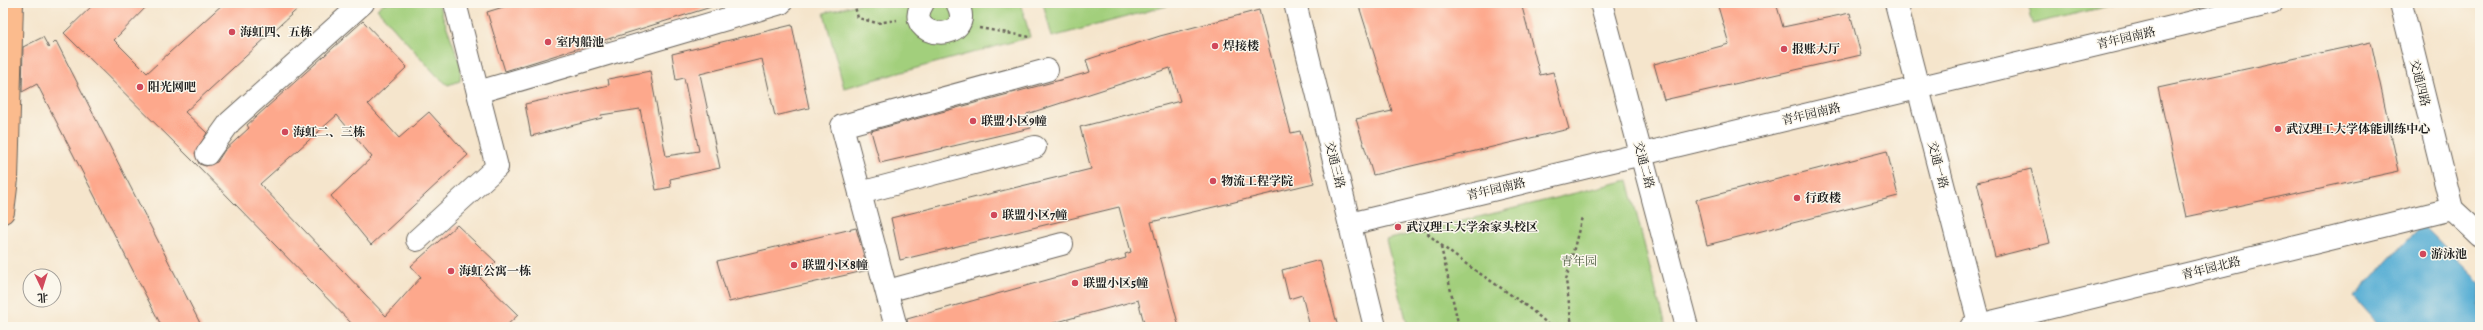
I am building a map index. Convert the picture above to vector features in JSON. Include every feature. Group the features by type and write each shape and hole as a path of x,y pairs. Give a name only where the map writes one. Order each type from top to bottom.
{"highway":[{"path":"3,212 7,179 12,3"}],"street":[{"path":"207,154 230,122 362,3"},
{"path":"417,240 497,167 455,3"},
{"path":"478,92 781,3"},
{"path":"923,3 919,13 922,24 934,33 942,34 947,33 957,25 960,16 957,3"},
{"name":"交通三路","path":"1295,3 1375,327"},
{"name":"交通二路","path":"1601,3 1687,327"},
{"name":"交通一路","path":"1896,3 1977,326"},
{"name":"青年园南路","path":"1350,224 2272,3"},
{"name":"交通四路","path":"2401,3 2452,209"},
{"path":"896,327 842,126 1047,70"},
{"path":"860,193 1035,147"},
{"path":"2452,209 2480,235"},
{"name":"青年园北路","path":"1977,326 2452,209"},
{"path":"887,292 1062,244"}],"path":[{"path":"1404,211 1441,247 1533,310 1551,327"},
{"path":"1572,327 1566,280 1582,217"},
{"path":"1441,247 1459,327"}],"green space":[{"path":"384,3 438,3 461,65 460,81 448,85 437,76 377,9"},
{"path":"861,3 1021,3 1030,37 844,88 824,13"},
{"path":"1043,3 1178,3 1052,37"},
{"path":"2028,3 2121,3 2033,24"},
{"name":"青年园","path":"1628,180 1665,327 1408,327 1386,240"}],"water":[{"name":"游泳池","path":"2422,225 2480,283 2480,327 2381,327 2354,297"}],"building":[{"path":"95,3 150,3 114,40 147,73 224,3 304,3 185,112 207,133 195,153 199,164 206,166 217,162 224,151 249,128 247,125 363,21 407,67 368,104 399,138 429,112 468,155 371,245 331,196 372,157 337,115 260,184 386,316 421,277 411,266 457,225 496,262 480,278 518,315 505,327 355,327 194,162 64,33"},
{"name":"室内船池","path":"516,3 711,3 711,7 505,71 487,12"},
{"path":"1358,3 1521,3 1540,75 1553,72 1569,129 1373,175 1356,119 1392,111"},
{"name":"报账大厅","path":"1717,3 1776,3 1783,27 1850,13 1861,55 1664,100 1654,64 1729,44"},
{"path":"1259,10 1291,133 1300,131 1314,183 1151,222 1179,327 1145,327 1138,300 1039,327 908,327 907,319 1126,258 1125,254 1131,252 1119,207 900,260 891,218 1091,169 1080,127 1180,101 1170,68 1027,114 1031,128 880,163 871,131 1090,72 1086,60 1160,36"},
{"path":"792,25 809,108 775,116 762,59 700,74 720,168 670,179 671,187 656,190 640,109 601,115 602,118 531,136 525,104 609,85 608,79 650,71 666,156 699,151 684,78 676,80 672,54"},
{"path":"43,37 49,48 56,41 202,327 162,327 37,84 22,92 23,47"},
{"name":"武汉理工大学体能训练中心","path":"2371,42 2399,171 2186,217 2158,88"},
{"name":"行政楼","path":"1887,151 1898,196 1707,245 1696,200"},
{"path":"2031,169 2050,243 1995,257 1977,182"},
{"name":"联盟小区8幢","path":"856,228 868,270 729,302 717,261"},
{"path":"1320,260 1338,327 1310,327 1302,295 1289,299 1282,270"}],"place":[{"name":"海虹四、五栋","path":"232,32"},
{"name":"室内船池","path":"548,42"},
{"name":"焊接楼","path":"1215,46"},
{"name":"报账大厅","path":"1784,49"},
{"name":"阳光网吧","path":"140,87"},
{"name":"联盟小区9幢","path":"973,121"},
{"name":"武汉理工大学体能训练中心","path":"2278,129"},
{"name":"海虹二、三栋","path":"285,132"},
{"name":"物流工程学院","path":"1213,181"},
{"name":"行政楼","path":"1797,198"},
{"name":"联盟小区7幢","path":"994,215"},
{"name":"武汉理工大学余家头校区","path":"1398,227"},
{"name":"游泳池","path":"2423,254"},
{"name":"联盟小区8幢","path":"794,265"},
{"name":"海虹公寓一栋","path":"451,271"},
{"name":"联盟小区5幢","path":"1075,283"}]}
